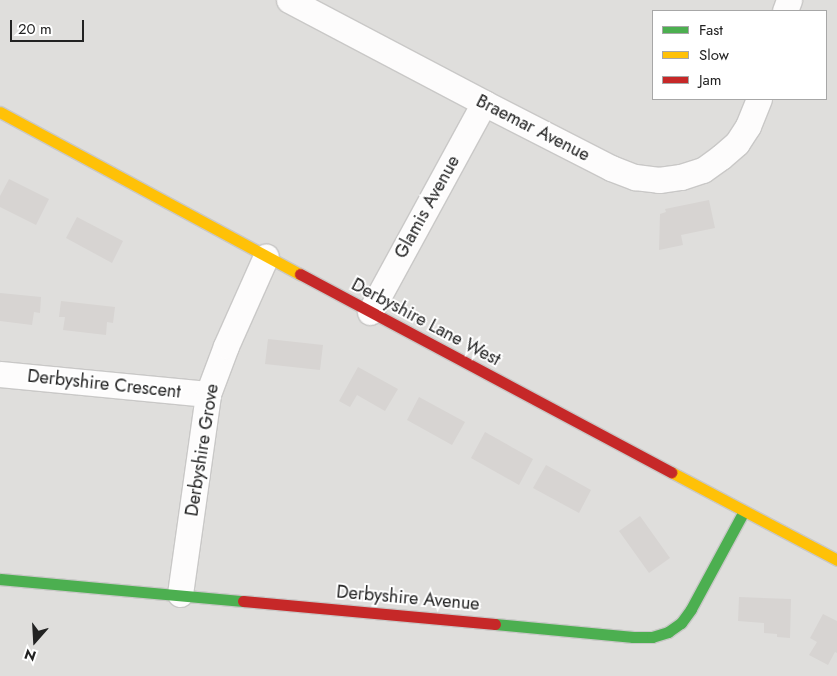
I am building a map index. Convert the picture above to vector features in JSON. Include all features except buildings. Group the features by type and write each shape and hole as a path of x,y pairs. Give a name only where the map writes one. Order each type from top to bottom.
{"street":[{"name":"Braemar Avenue","path":"289,0 610,168 635,177 659,180 681,177 703,170 736,143 748,126 759,100"},
{"name":"Glamis Avenue","path":"370,312 484,103"},
{"name":"Derbyshire Lane West","path":"0,112 370,312 837,560"},
{"name":"Derbyshire Grove","path":"180,594 208,394 226,346 266,256"},
{"name":"Derbyshire Crescent","path":"0,374 208,394"},
{"name":"Derbyshire Avenue","path":"0,579 633,637 652,637 668,632 686,616 744,511"}],"shaded area":[{"path":"0,0 837,0 837,676 0,676"}],"traffic: fast":[{"path":"495,624 633,637 652,637 668,632 681,623 691,609 744,511"},
{"path":"0,579 243,601"}],"traffic: slow":[{"path":"0,112 300,274"},
{"path":"671,472 837,560"}],"traffic: jam":[{"path":"300,274 671,472"},
{"path":"243,601 495,624"}]}
